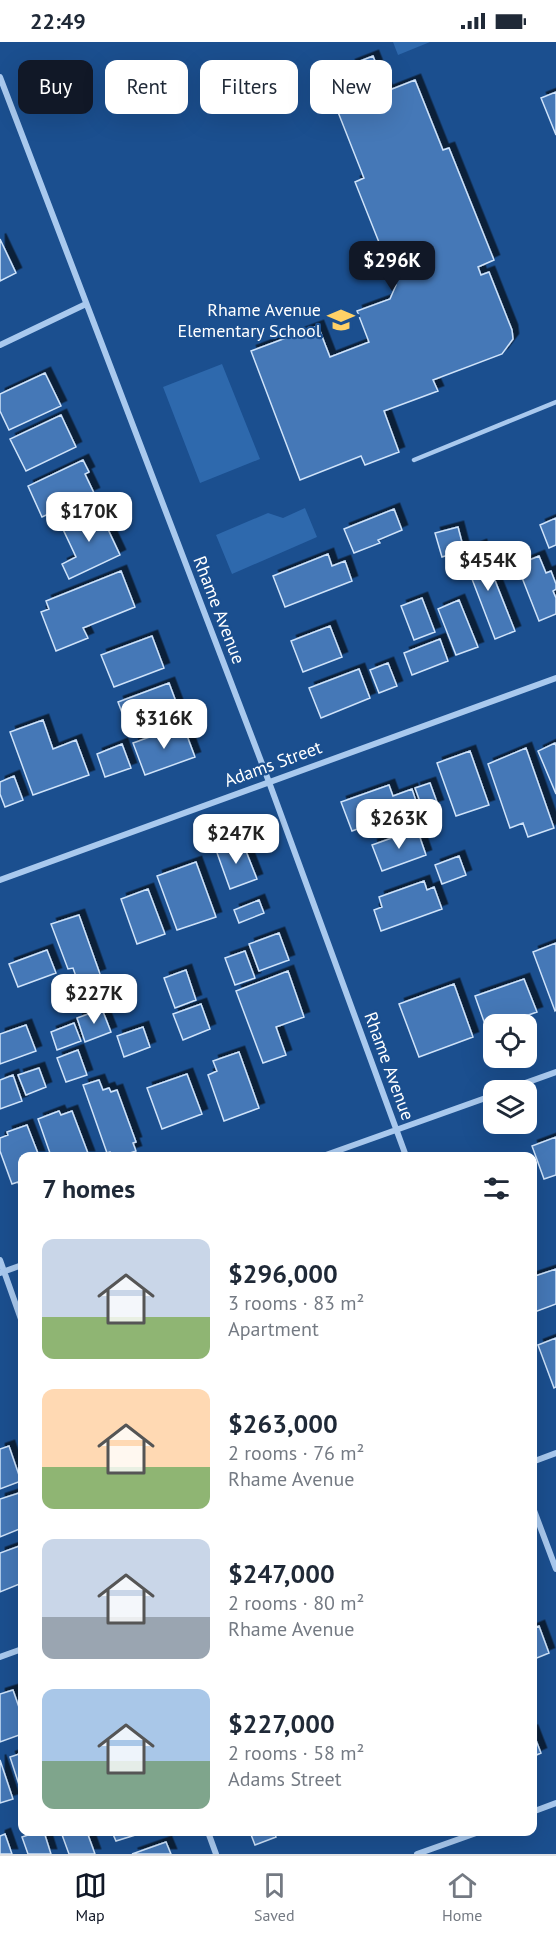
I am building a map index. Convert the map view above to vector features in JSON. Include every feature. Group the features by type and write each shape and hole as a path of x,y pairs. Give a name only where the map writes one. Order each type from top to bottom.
{"street":[{"name":"Rhame Avenue","path":"0,77 269,782 405,1152"},
{"path":"0,345 86,304"},
{"name":"Adams Street","path":"0,880 556,678"},
{"path":"534,1080 556,1072"},
{"path":"335,1152 483,1099"},
{"path":"0,1260 2,1272 18,1312"},
{"path":"2,1272 18,1266"},
{"path":"537,1459 556,1453"},
{"path":"537,1518 556,1569"},
{"path":"0,1657 18,1650"},
{"path":"537,1810 556,1803"},
{"path":"209,1836 216,1854"},
{"path":"417,1854 467,1836"},
{"path":"437,1847 441,1854"}],"lane":[{"path":"414,460 556,402"}],"shaded area":[{"path":"393,42 430,42 398,55"},
{"path":"222,364 260,459 200,483 163,387"},
{"path":"305,508 317,537 232,574 216,535 268,513 283,518"}],"building":[{"path":"373,56 375,60 363,60"},
{"path":"415,80 443,150 449,148 494,260 478,267 481,275 489,272 512,330 513,339 502,354 433,380 438,391 384,411 399,452 365,465 361,456 300,480 251,351 318,326 330,357 369,342 357,311 390,299 396,285 355,182 364,178 339,114 392,114 392,89"},
{"path":"556,92 556,135 541,98"},
{"path":"0,239 16,273 0,281"},
{"path":"45,373 61,406 9,430 0,411 0,394"},
{"path":"61,415 76,447 26,471 10,439"},
{"path":"83,460 89,472 85,474 94,493 42,517 28,486"},
{"path":"98,508 120,555 69,579 62,564 76,557 61,525"},
{"path":"394,509 402,530 378,540 380,543 354,553 344,529"},
{"path":"556,518 556,545 549,548 540,525"},
{"path":"458,527 464,550 442,557 435,533"},
{"path":"481,545 515,631 495,639 462,553"},
{"path":"328,554 332,566 345,561 352,581 285,607 273,576"},
{"path":"539,556 546,573 551,571 556,584 556,589 553,591 556,598 556,614 539,621 517,565"},
{"path":"121,571 135,607 83,628 88,638 56,651 41,612 49,609 46,601"},
{"path":"422,598 435,632 414,640 401,606"},
{"path":"459,600 478,647 456,655 438,609"},
{"path":"330,626 342,657 303,672 291,641"},
{"path":"152,636 164,668 114,687 101,655"},
{"path":"440,639 448,661 412,675 404,653"},
{"path":"388,663 397,686 379,693 370,670"},
{"path":"359,669 370,698 321,718 309,688"},
{"path":"169,683 181,715 130,734 118,702"},
{"path":"43,720 53,749 76,740 89,775 33,795 10,732"},
{"path":"183,725 195,757 145,775 133,743"},
{"path":"555,743 556,746 556,794 538,751"},
{"path":"122,744 131,768 105,777 97,754"},
{"path":"526,748 554,828 528,837 523,823 510,828 488,764"},
{"path":"470,751 489,805 456,816 437,763"},
{"path":"14,776 23,800 5,807 0,794 0,782"},
{"path":"430,783 438,805 423,810 415,788"},
{"path":"389,785 393,796 412,789 418,807 352,831 341,802"},
{"path":"417,829 426,855 382,871 372,845"},
{"path":"242,841 257,879 230,889 216,850"},
{"path":"459,856 466,875 442,884 435,865"},
{"path":"196,862 216,917 177,930 157,876"},
{"path":"424,881 427,890 434,887 442,909 381,931 374,910 382,907 379,897"},
{"path":"148,889 165,934 137,944 121,899"},
{"path":"259,900 264,913 239,923 234,910"},
{"path":"79,915 100,974 78,982 73,968 68,969 51,924"},
{"path":"279,933 289,960 259,971 249,944"},
{"path":"556,943 556,1010 555,1011 533,952"},
{"path":"47,950 56,973 18,987 9,964"},
{"path":"245,951 255,978 235,985 225,958"},
{"path":"186,970 196,1000 175,1008 164,978"},
{"path":"288,971 304,1017 276,1027 286,1055 263,1063 236,991"},
{"path":"524,979 537,1012 483,1014 483,1019 475,996"},
{"path":"454,984 473,1037 419,1057 399,1004"},
{"path":"201,1004 210,1029 183,1040 173,1014"},
{"path":"102,1009 111,1032 85,1042 77,1018"},
{"path":"74,1023 81,1041 57,1050 51,1032"},
{"path":"26,1025 36,1051 0,1064 0,1034"},
{"path":"143,1027 150,1047 124,1057 117,1036"},
{"path":"78,1050 87,1075 66,1082 57,1058"},
{"path":"239,1052 259,1108 224,1121 208,1075 217,1071 213,1061"},
{"path":"39,1068 46,1087 26,1095 18,1075"},
{"path":"187,1074 202,1114 162,1129 147,1088"},
{"path":"13,1075 22,1101 0,1109 0,1080"},
{"path":"99,1080 103,1090 109,1088 111,1092 117,1090 136,1142 133,1143 136,1151 107,1152 83,1085"},
{"path":"59,1111 61,1115 72,1111 87,1152 50,1152 38,1119"},
{"path":"27,1125 37,1152 18,1152 18,1182 12,1184 0,1151 0,1138 8,1135 7,1132"},
{"path":"556,1137 556,1175 544,1179 537,1160 537,1152 534,1152 532,1146"},
{"path":"556,1269 556,1304 537,1311 537,1275"},
{"path":"556,1338 556,1387 554,1388 538,1345"},
{"path":"9,1446 18,1472 18,1482 0,1489 0,1449"},
{"path":"18,1493 18,1530 0,1537 0,1499"},
{"path":"18,1546 18,1585 0,1592 0,1553"},
{"path":"539,1626 549,1653 537,1658 537,1627"},
{"path":"13,1690 18,1704 18,1735 0,1742 0,1694"},
{"path":"537,1743 541,1753 537,1755"},
{"path":"18,1754 18,1782 10,1757"},
{"path":"0,1760 13,1799 0,1803"},
{"path":"5,1834 12,1854 0,1854 0,1836"},
{"path":"45,1836 51,1854 28,1854 22,1837"},
{"path":"62,1836 88,1836 95,1854 69,1854"},
{"path":"114,1836 132,1836 116,1841"},
{"path":"252,1836 276,1836 276,1837 255,1845"},
{"path":"166,1842 171,1854 132,1854"}],"place":[{"name":"Rhame Avenue Elementary School","path":"341,320"}]}
